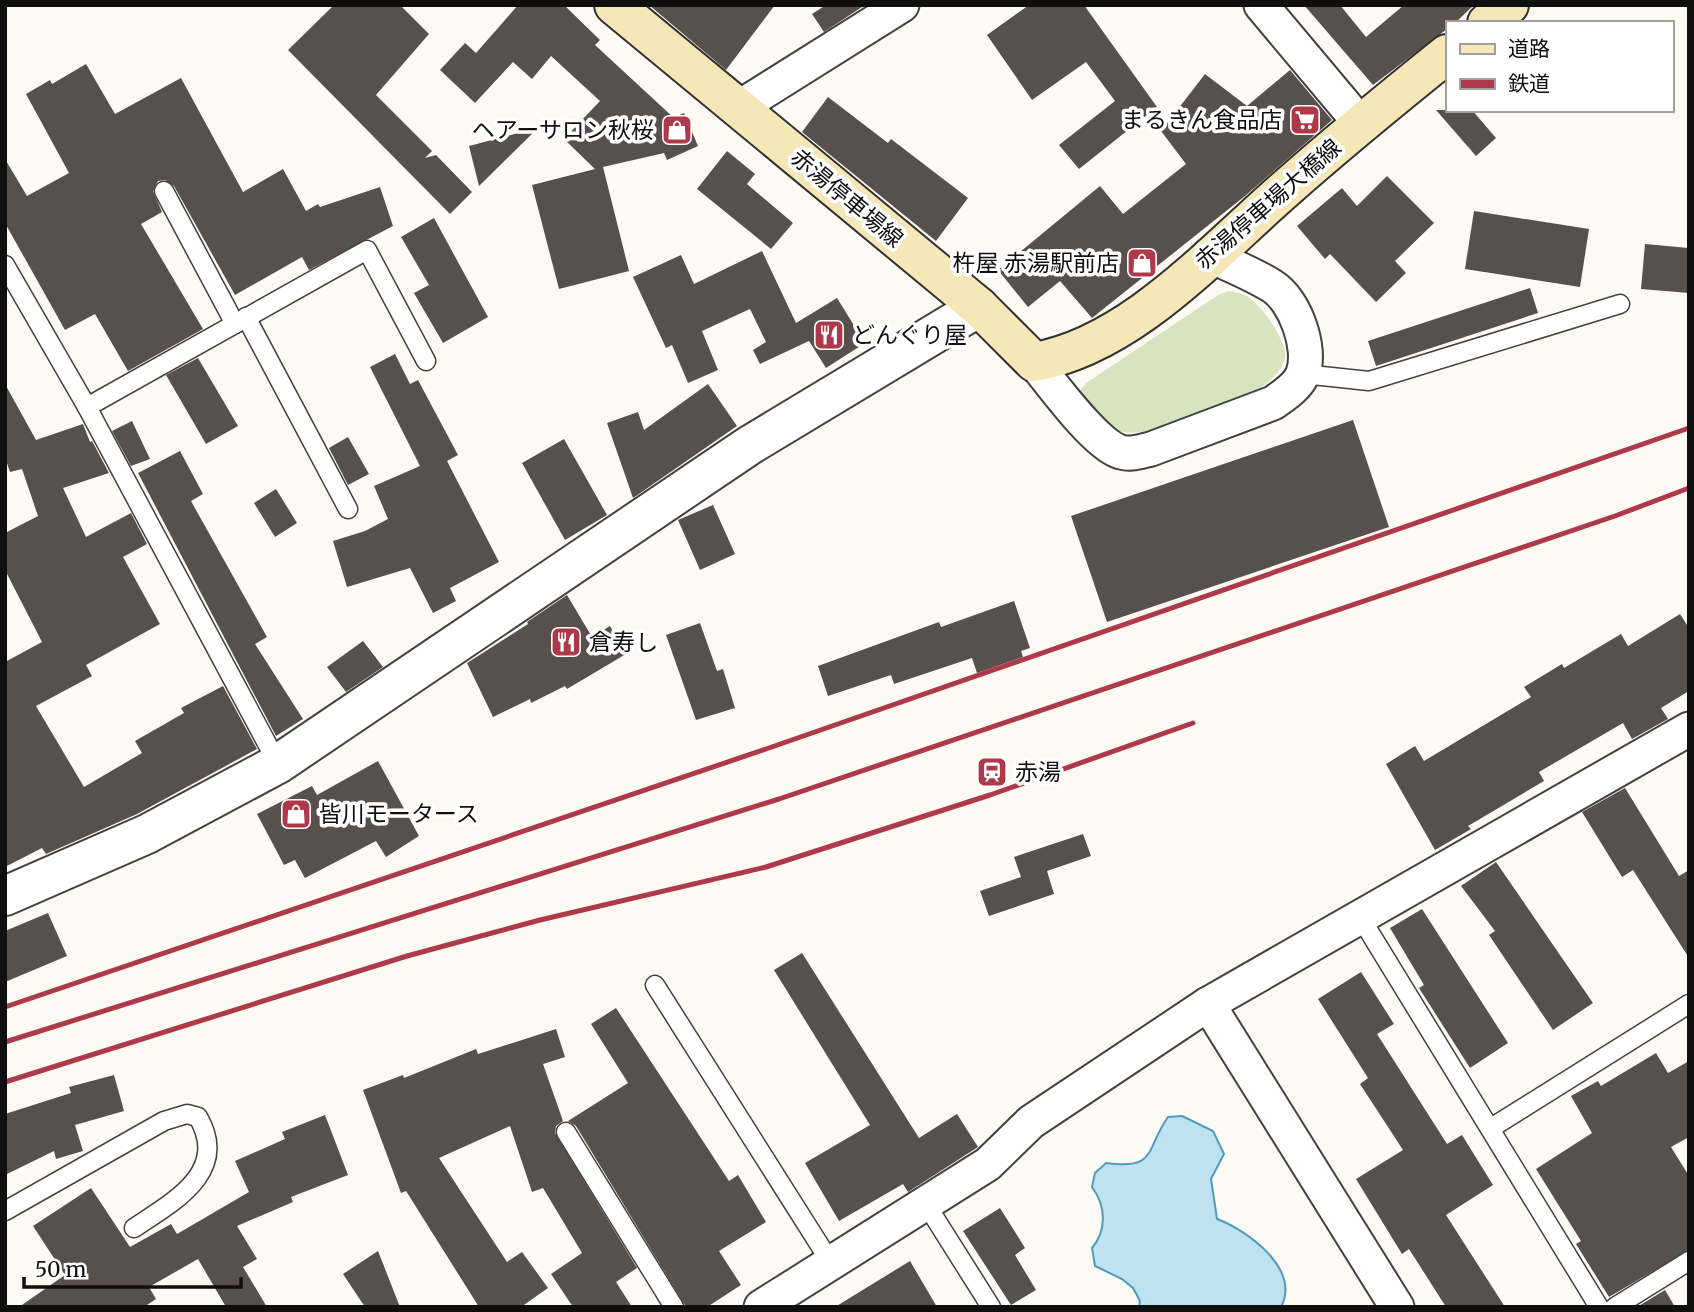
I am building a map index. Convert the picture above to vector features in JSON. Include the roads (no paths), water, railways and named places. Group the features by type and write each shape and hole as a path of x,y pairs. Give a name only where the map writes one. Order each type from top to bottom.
{"main road":[{"name":"赤湯停車場線","path":"614,5 979,307 1034,362"},
{"path":"1489,21 1509,5"},
{"name":"赤湯停車場大橋線","path":"1034,362 1053,359 1125,325 1167,294 1360,123 1446,55"}],"street":[{"path":"738,108 902,5"},
{"path":"1261,5 1360,123"},
{"path":"1034,362 1072,409 1118,451 1132,453 1273,403 1289,391 1303,374 1305,351 1300,323 1275,287 1209,255"},
{"path":"5,896 147,834 278,764 750,445 979,307"},
{"path":"776,1303 831,1263 988,1164 1031,1122 1208,1004 1359,915 1689,729"},
{"path":"1208,1004 1397,1307"}],"lane":[{"path":"164,191 348,509"},
{"path":"87,407 367,250 426,361"},
{"path":"5,265 87,407 278,764"},
{"path":"1303,374 1369,381 1620,304"},
{"path":"1359,915 1599,1307"},
{"path":"654,985 831,1263"},
{"path":"1490,1128 1689,1004"},
{"path":"5,1211 164,1121 187,1114 198,1117 207,1138 205,1167 180,1195 134,1228"},
{"path":"566,1132 674,1307"},
{"path":"926,1204 991,1307"},
{"path":"1615,1307 1689,1261"}],"water":[{"path":"1182,1116 1213,1131 1224,1154 1211,1179 1217,1219 1256,1242 1277,1265 1284,1279 1285,1293 1281,1307 1139,1307 1140,1301 1133,1288 1122,1279 1095,1266 1092,1248 1100,1234 1103,1218 1100,1202 1092,1187 1095,1173 1106,1163 1123,1164 1142,1160 1148,1155 1168,1117"}],"railway":[{"path":"5,1007 766,749 1689,428"},
{"path":"5,1042 779,799 1615,516 1689,488"},
{"path":"5,1082 407,956 540,920 766,867 990,795 1193,723"}],"place":[{"name":"まるきん食品店","path":"1305,120"},
{"name":"ヘアーサロン秋桜","path":"677,130"},
{"name":"杵屋 赤湯駅前店","path":"1142,263"},
{"name":"どんぐり屋","path":"829,335"},
{"name":"倉寿し","path":"566,642"},
{"name":"赤湯","path":"992,772"},
{"name":"皆川モータース","path":"296,814"}]}
